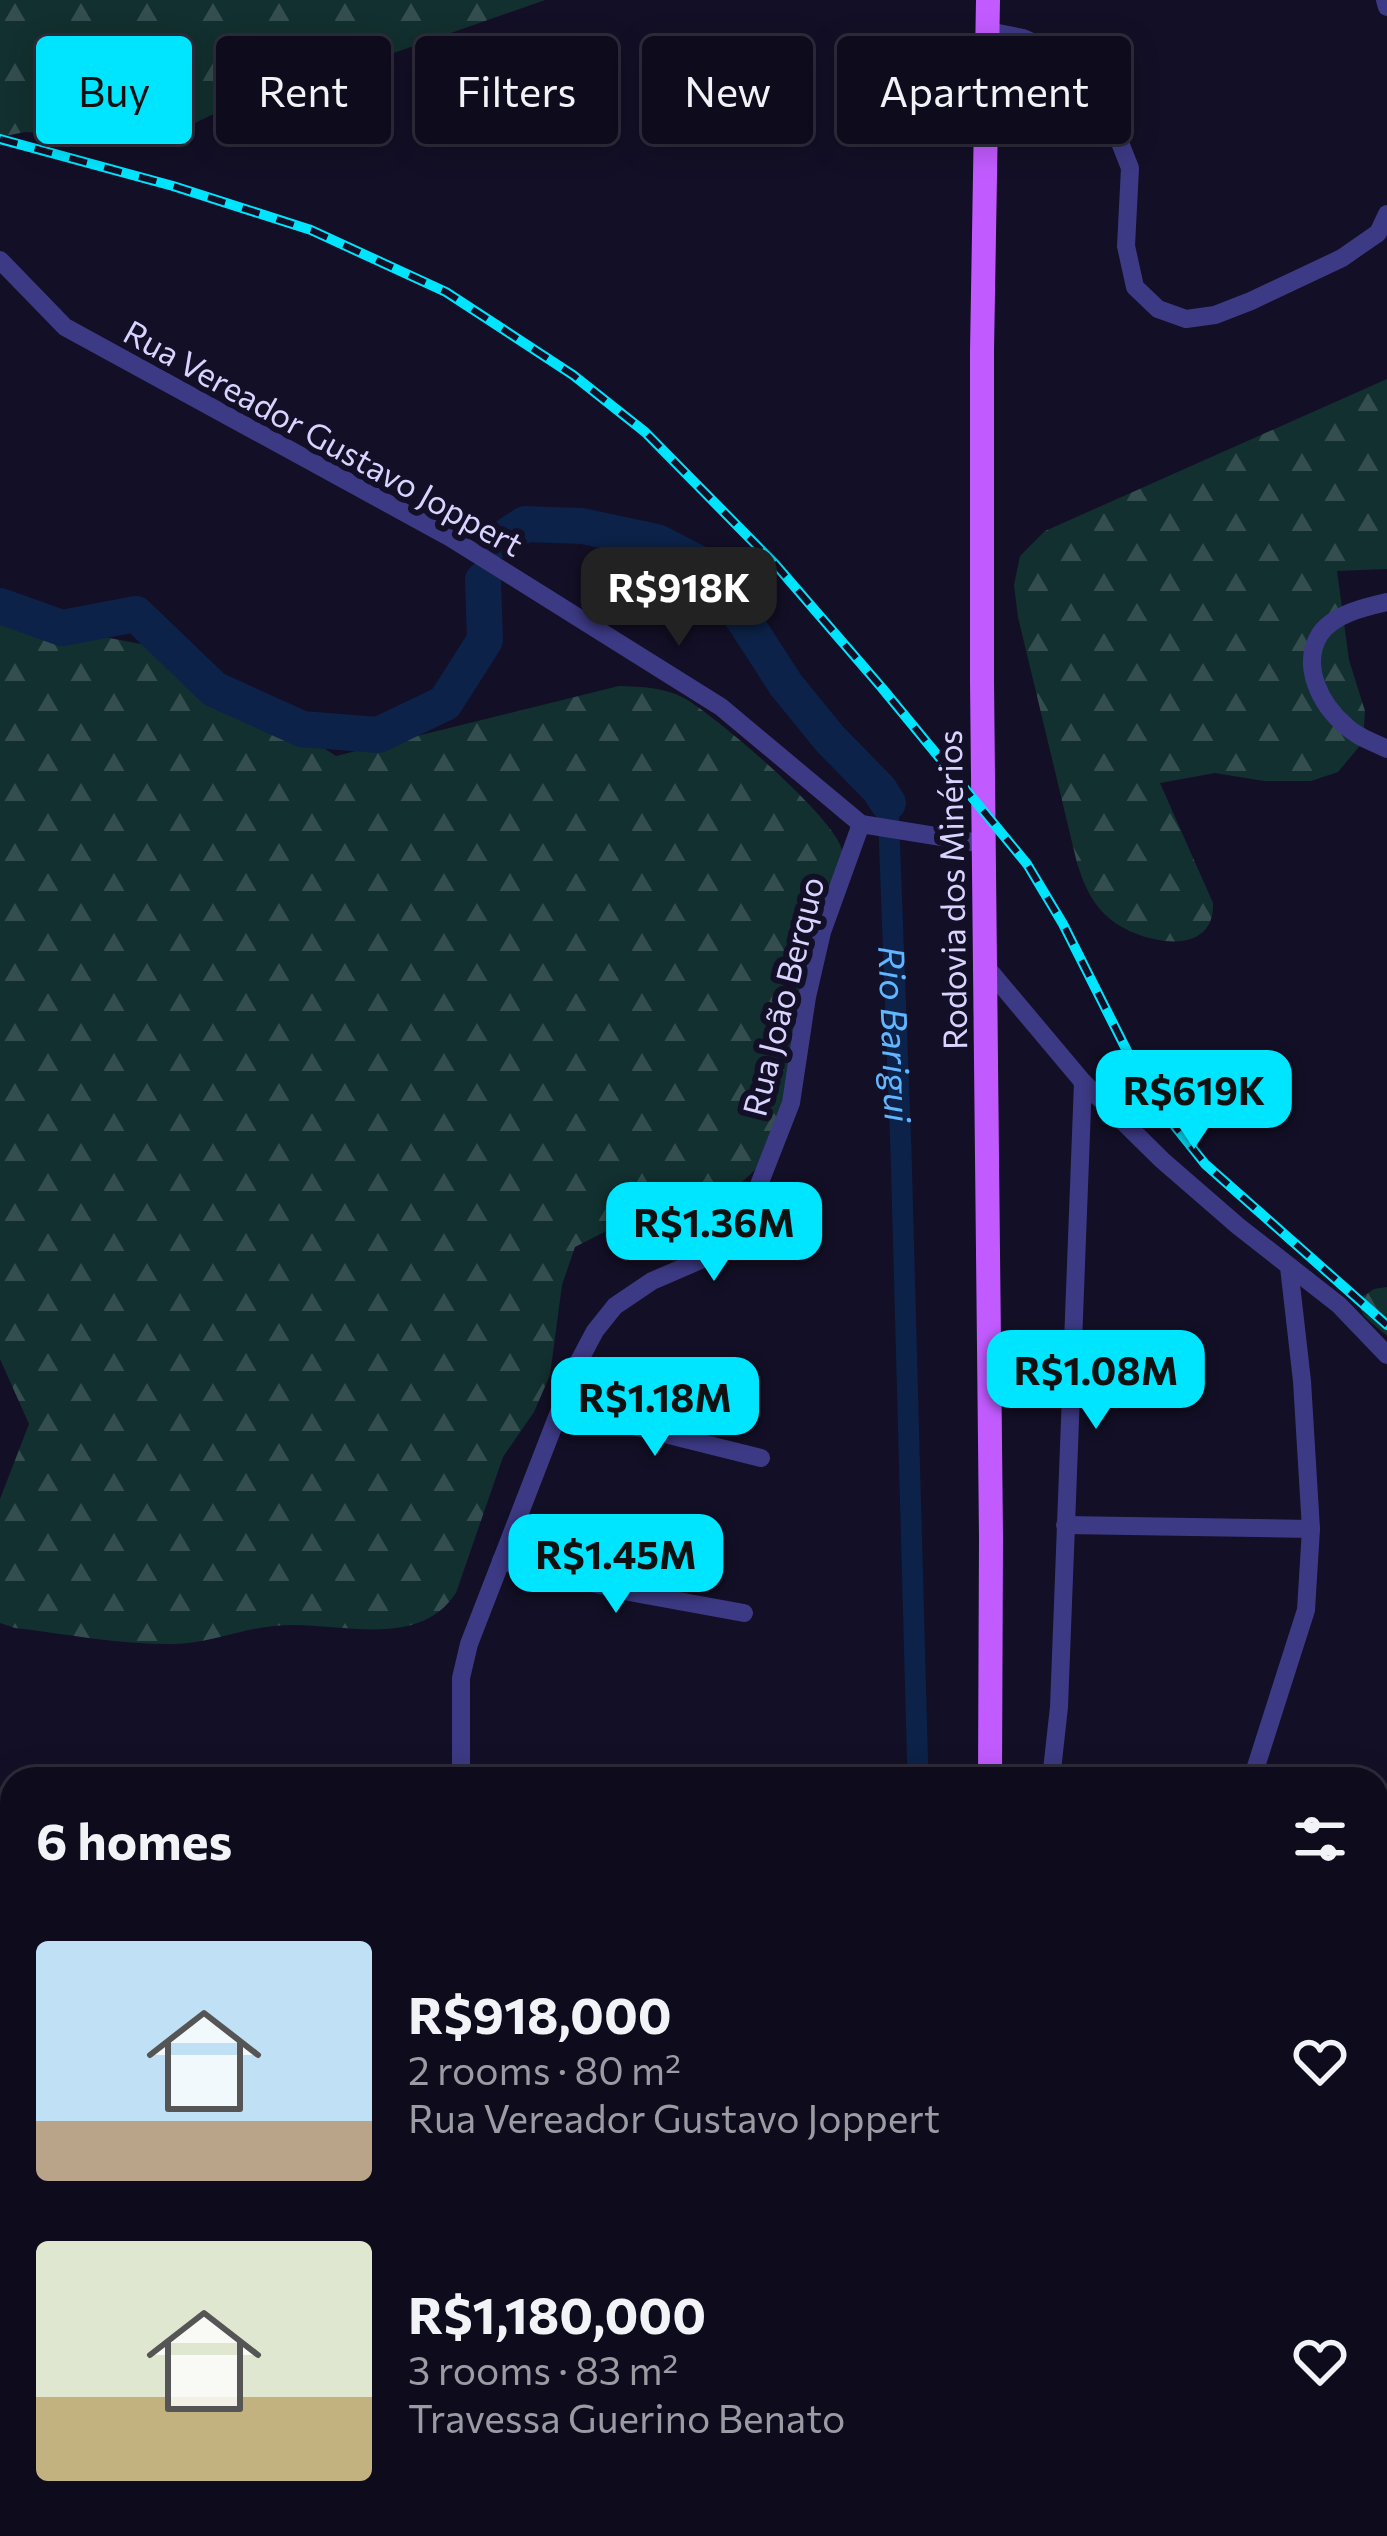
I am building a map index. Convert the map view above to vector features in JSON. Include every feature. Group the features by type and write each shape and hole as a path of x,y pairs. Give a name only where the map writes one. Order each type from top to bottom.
{"main road":[{"name":"Rodovia dos Minérios","path":"988,0 982,681 992,1537 990,1767"}],"street":[{"path":"988,31 1023,38 1060,55 1115,130 1130,168 1126,246 1135,287 1157,308 1186,319 1215,315 1251,301 1342,258 1378,233 1387,214"},
{"name":"Rua Vereador Gustavo Joppert","path":"0,260 65,327 452,538 721,707 860,824"},
{"path":"1387,602 1339,618 1322,632 1312,654 1315,681 1328,709 1350,731 1387,749"},
{"path":"860,824 986,844"},
{"name":"Rua João Berquo","path":"461,1767 460,1678 470,1643 578,1363 615,1306 652,1281 703,1259 731,1232 755,1195 791,1103 822,932 860,824"},
{"path":"983,963 1083,1082 1162,1160 1339,1306 1387,1354"},
{"path":"1052,1767 1083,1082"},
{"path":"1256,1767 1306,1610 1311,1529 1289,1267"},
{"path":"561,1408 761,1458"},
{"path":"1065,1525 1311,1529"},
{"path":"501,1561 744,1613"}],"green space":[{"path":"0,0 545,0 442,36 415,36 415,46 391,54 391,36 216,36 216,113 192,124 192,36 36,36 36,133 0,137"},
{"path":"1387,379 1387,569 1337,571 1349,660 1365,711 1363,742 1338,772 1311,781 1264,781 1215,773 1160,783 1213,903 1210,921 1202,933 1173,941 1123,928 1093,900 1077,863 1018,617 1014,585 1020,556 1045,531"},
{"path":"0,617 172,650 336,756 619,686 668,692 700,708 770,767 816,812 841,847 844,875 769,1145 755,1170 729,1194 704,1206 630,1219 575,1247 562,1285 550,1375 534,1412 503,1457 456,1593 439,1611 419,1622 372,1629 274,1626 173,1644 94,1639 0,1623 0,1499 29,1424 0,1359"},
{"path":"1387,1287 1387,1336 1364,1316 1357,1300"}],"waterway":[{"name":"Rio Barigui","path":"501,540 525,524 582,526 657,542 698,563 744,620 786,685 888,803"},
{"name":"Rio Barigui","path":"0,606 62,628 136,614 214,689 302,729 378,735 445,703 485,640 483,580"},
{"name":"Rio Barigui","path":"888,803 918,1767"}],"railway":[{"path":"0,139 311,230 446,292 573,375 645,432 775,564 1027,864 1162,1110 1205,1164 1387,1325"}]}
